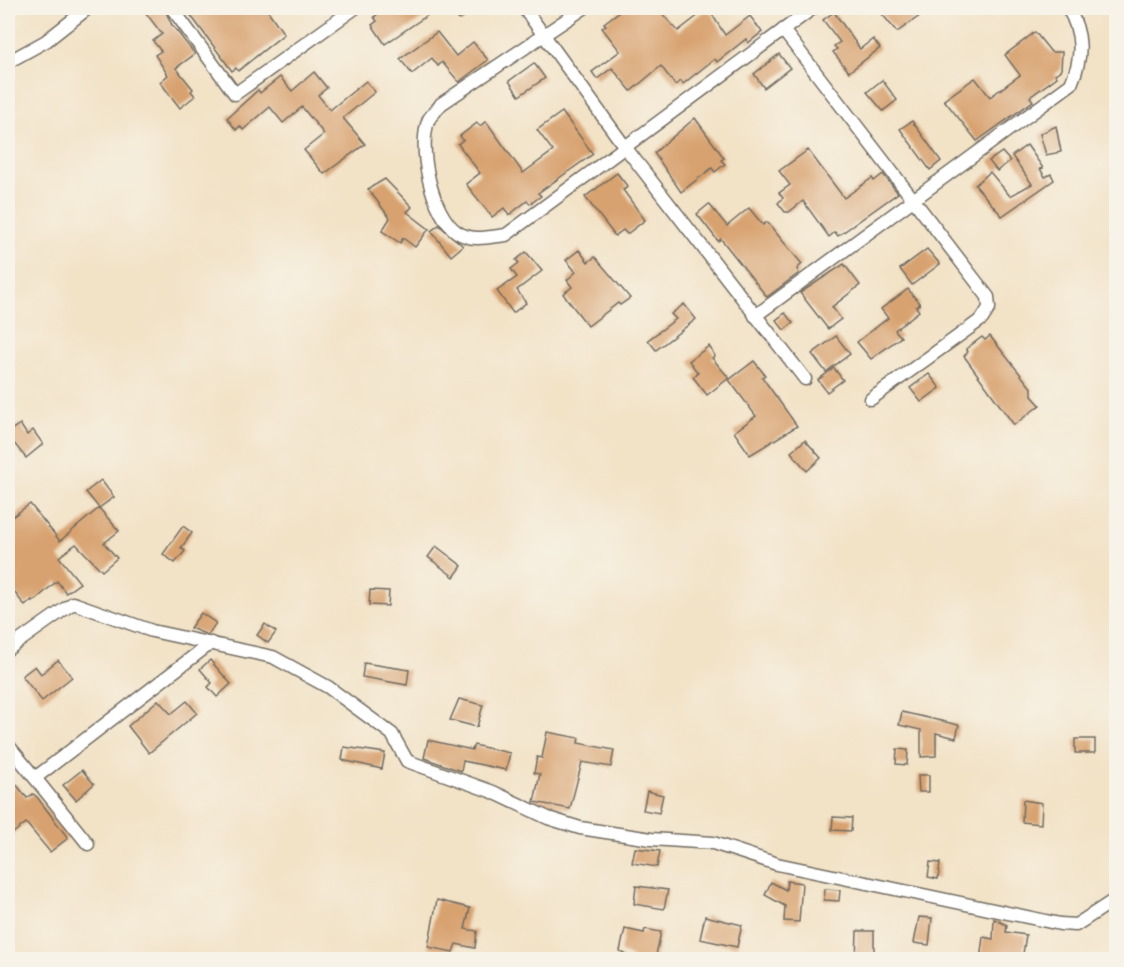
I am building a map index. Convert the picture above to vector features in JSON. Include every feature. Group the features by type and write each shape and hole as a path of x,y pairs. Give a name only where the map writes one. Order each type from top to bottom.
{"street":[{"path":"8,62 46,41 88,8"},
{"path":"172,8 235,94 355,8"},
{"path":"524,8 625,147 805,379"},
{"path":"584,8 441,104 430,118 427,165 430,191 439,211 456,232 476,239 506,235 813,8"},
{"path":"755,316 1071,84 1079,66 1081,41 1076,20 1068,8"},
{"path":"783,30 988,297 989,308 982,319 871,399"},
{"path":"8,649 73,603 152,631 273,657 328,687 392,734 407,761 493,792 548,818 580,828 651,839 713,843 777,864 1060,924 1076,925 1116,898"},
{"path":"35,778 211,643"},
{"path":"8,745 88,844"}],"building":[{"path":"142,8 164,8 172,25 195,54 176,68 193,89 191,91 195,96 180,108 160,82 168,75 155,55 161,51 153,41 162,34"},
{"path":"182,8 266,8 284,34 238,71 236,68 232,71 189,13 187,14"},
{"path":"386,8 438,8 385,44 372,25 377,21 374,17"},
{"path":"450,8 477,8 459,20"},
{"path":"624,8 657,8 678,31 708,8 725,35 750,16 762,32 748,43 746,39 717,62 715,59 683,84 681,81 675,85 661,66 631,91 612,68 597,79 592,72 620,51 602,28 606,25 604,23"},
{"path":"877,8 931,8 897,32"},
{"path":"834,12 860,49 873,39 880,48 849,72 833,52 837,49 834,46 840,42 823,20"},
{"path":"437,32 456,56 473,42 488,60 459,82 442,62 438,66 432,58 412,74 400,59"},
{"path":"1035,32 1051,52 1062,52 1061,70 1055,74 1057,77 1030,97 1033,101 977,141 944,100 975,78 990,97 1020,75 1005,55"},
{"path":"779,54 790,68 764,88 754,74"},
{"path":"534,63 545,78 519,96 509,81"},
{"path":"314,72 327,88 318,95 330,110 366,81 375,92 343,118 365,144 324,174 304,150 324,134 302,107 283,123 270,107 243,130 240,126 236,130 227,118 258,90 260,93 280,77 292,91"},
{"path":"882,80 897,100 883,111 867,92"},
{"path":"562,112 593,154 538,193 541,196 530,204 527,201 509,215 504,208 492,217 466,184 480,173 458,144 463,140 460,136 477,123 480,126 486,121 523,173 553,151 537,130"},
{"path":"695,118 724,158 721,160 725,164 715,172 712,168 681,192 654,153"},
{"path":"912,121 941,161 930,170 900,129"},
{"path":"1056,126 1061,152 1046,155 1040,134"},
{"path":"1027,145 1043,168 1040,169 1045,177 1051,174 1054,180 1002,216 975,185 990,172 1010,196 1032,184 1012,156"},
{"path":"808,150 844,198 872,178 874,181 883,174 898,193 838,236 835,232 829,237 803,201 789,212 785,212 778,203 783,198 779,193 790,185 779,171"},
{"path":"1002,152 1010,161 997,171 989,161"},
{"path":"617,173 628,187 623,190 645,220 627,234 623,230 615,236 585,197"},
{"path":"385,179 412,207 407,212 429,229 415,247 403,238 400,243 382,231 390,218 368,189"},
{"path":"709,204 727,226 749,208 763,225 767,222 802,264 797,269 799,273 767,297 721,239 718,241 697,214"},
{"path":"439,225 463,246 451,256 431,231"},
{"path":"927,249 940,264 912,285 900,269"},
{"path":"579,250 588,262 595,257 630,298 620,305 618,303 588,326 563,294 572,287 567,280 576,272 566,260"},
{"path":"526,252 542,271 517,290 526,303 513,313 497,291 517,277 511,269 519,263 516,260"},
{"path":"844,264 860,285 832,307 841,319 828,329 800,293"},
{"path":"908,289 920,304 916,307 919,311 895,330 901,337 871,359 857,342 888,318 881,309"},
{"path":"684,304 696,319 656,350 648,340 676,319 671,314"},
{"path":"785,313 793,323 784,330 776,320"},
{"path":"836,336 850,354 826,372 812,354"},
{"path":"990,336 1032,389 1032,396 1040,405 1014,425 964,356 968,352 966,349 982,337 985,340"},
{"path":"709,346 715,356 712,358 729,378 707,395 693,377 698,373 689,361"},
{"path":"754,361 765,375 762,377 797,426 750,455 734,432 756,416 729,380"},
{"path":"834,368 843,380 827,392 818,380"},
{"path":"929,374 940,388 921,402 910,388"},
{"path":"20,424 27,435 33,430 43,444 26,458 8,436 8,432"},
{"path":"805,440 821,458 807,471 791,452"},
{"path":"101,480 114,497 99,508 86,492"},
{"path":"30,504 60,541 99,508 119,531 104,543 117,558 102,571 76,544 59,557 80,583 66,593 57,581 25,606 8,584 8,520"},
{"path":"183,526 192,533 181,548 185,551 175,563 163,554"},
{"path":"436,546 462,566 454,577 428,557"},
{"path":"370,590 389,591 388,606 369,605"},
{"path":"201,613 216,623 208,635 190,628"},
{"path":"265,624 276,632 268,643 257,635"},
{"path":"58,660 72,677 42,701 22,676 35,666 41,674"},
{"path":"210,660 231,684 217,697 208,687 212,683 200,669"},
{"path":"364,663 409,670 407,685 362,677"},
{"path":"459,699 483,705 477,727 450,720"},
{"path":"158,700 171,714 187,701 197,713 149,753 128,726"},
{"path":"902,712 959,725 956,738 936,733 936,756 921,757 921,730 899,725"},
{"path":"547,732 579,738 578,743 614,750 611,767 582,762 570,809 534,802 540,774 534,773 537,757 542,758"},
{"path":"1075,739 1095,739 1095,753 1075,753"},
{"path":"428,740 472,750 474,745 510,753 506,770 463,761 461,771 424,758"},
{"path":"344,747 385,753 382,769 342,760"},
{"path":"897,749 908,750 907,765 896,764"},
{"path":"82,770 94,784 76,800 63,785"},
{"path":"918,775 929,775 929,792 919,792"},
{"path":"16,784 27,798 33,794 37,797 68,838 50,852 26,823 8,837 8,790"},
{"path":"647,791 663,795 659,813 643,810"},
{"path":"1023,800 1042,803 1041,824 1022,822"},
{"path":"833,817 852,818 851,831 832,830"},
{"path":"635,848 660,851 657,867 632,863"},
{"path":"930,862 940,863 938,879 928,877"},
{"path":"787,881 802,883 799,922 784,921 785,906 765,895 771,882 786,890"},
{"path":"636,886 668,890 664,909 634,904"},
{"path":"825,889 840,890 839,901 824,900"},
{"path":"437,900 470,908 465,929 477,931 475,948 456,944 453,952 428,947"},
{"path":"705,916 742,925 737,947 700,939"},
{"path":"919,917 932,918 929,945 914,943"},
{"path":"994,919 1007,925 1006,932 1026,935 1022,960 980,960 983,937 993,939"},
{"path":"625,929 644,933 645,929 661,932 655,960 635,960 620,951"},
{"path":"857,931 874,931 874,960 856,960"}]}
